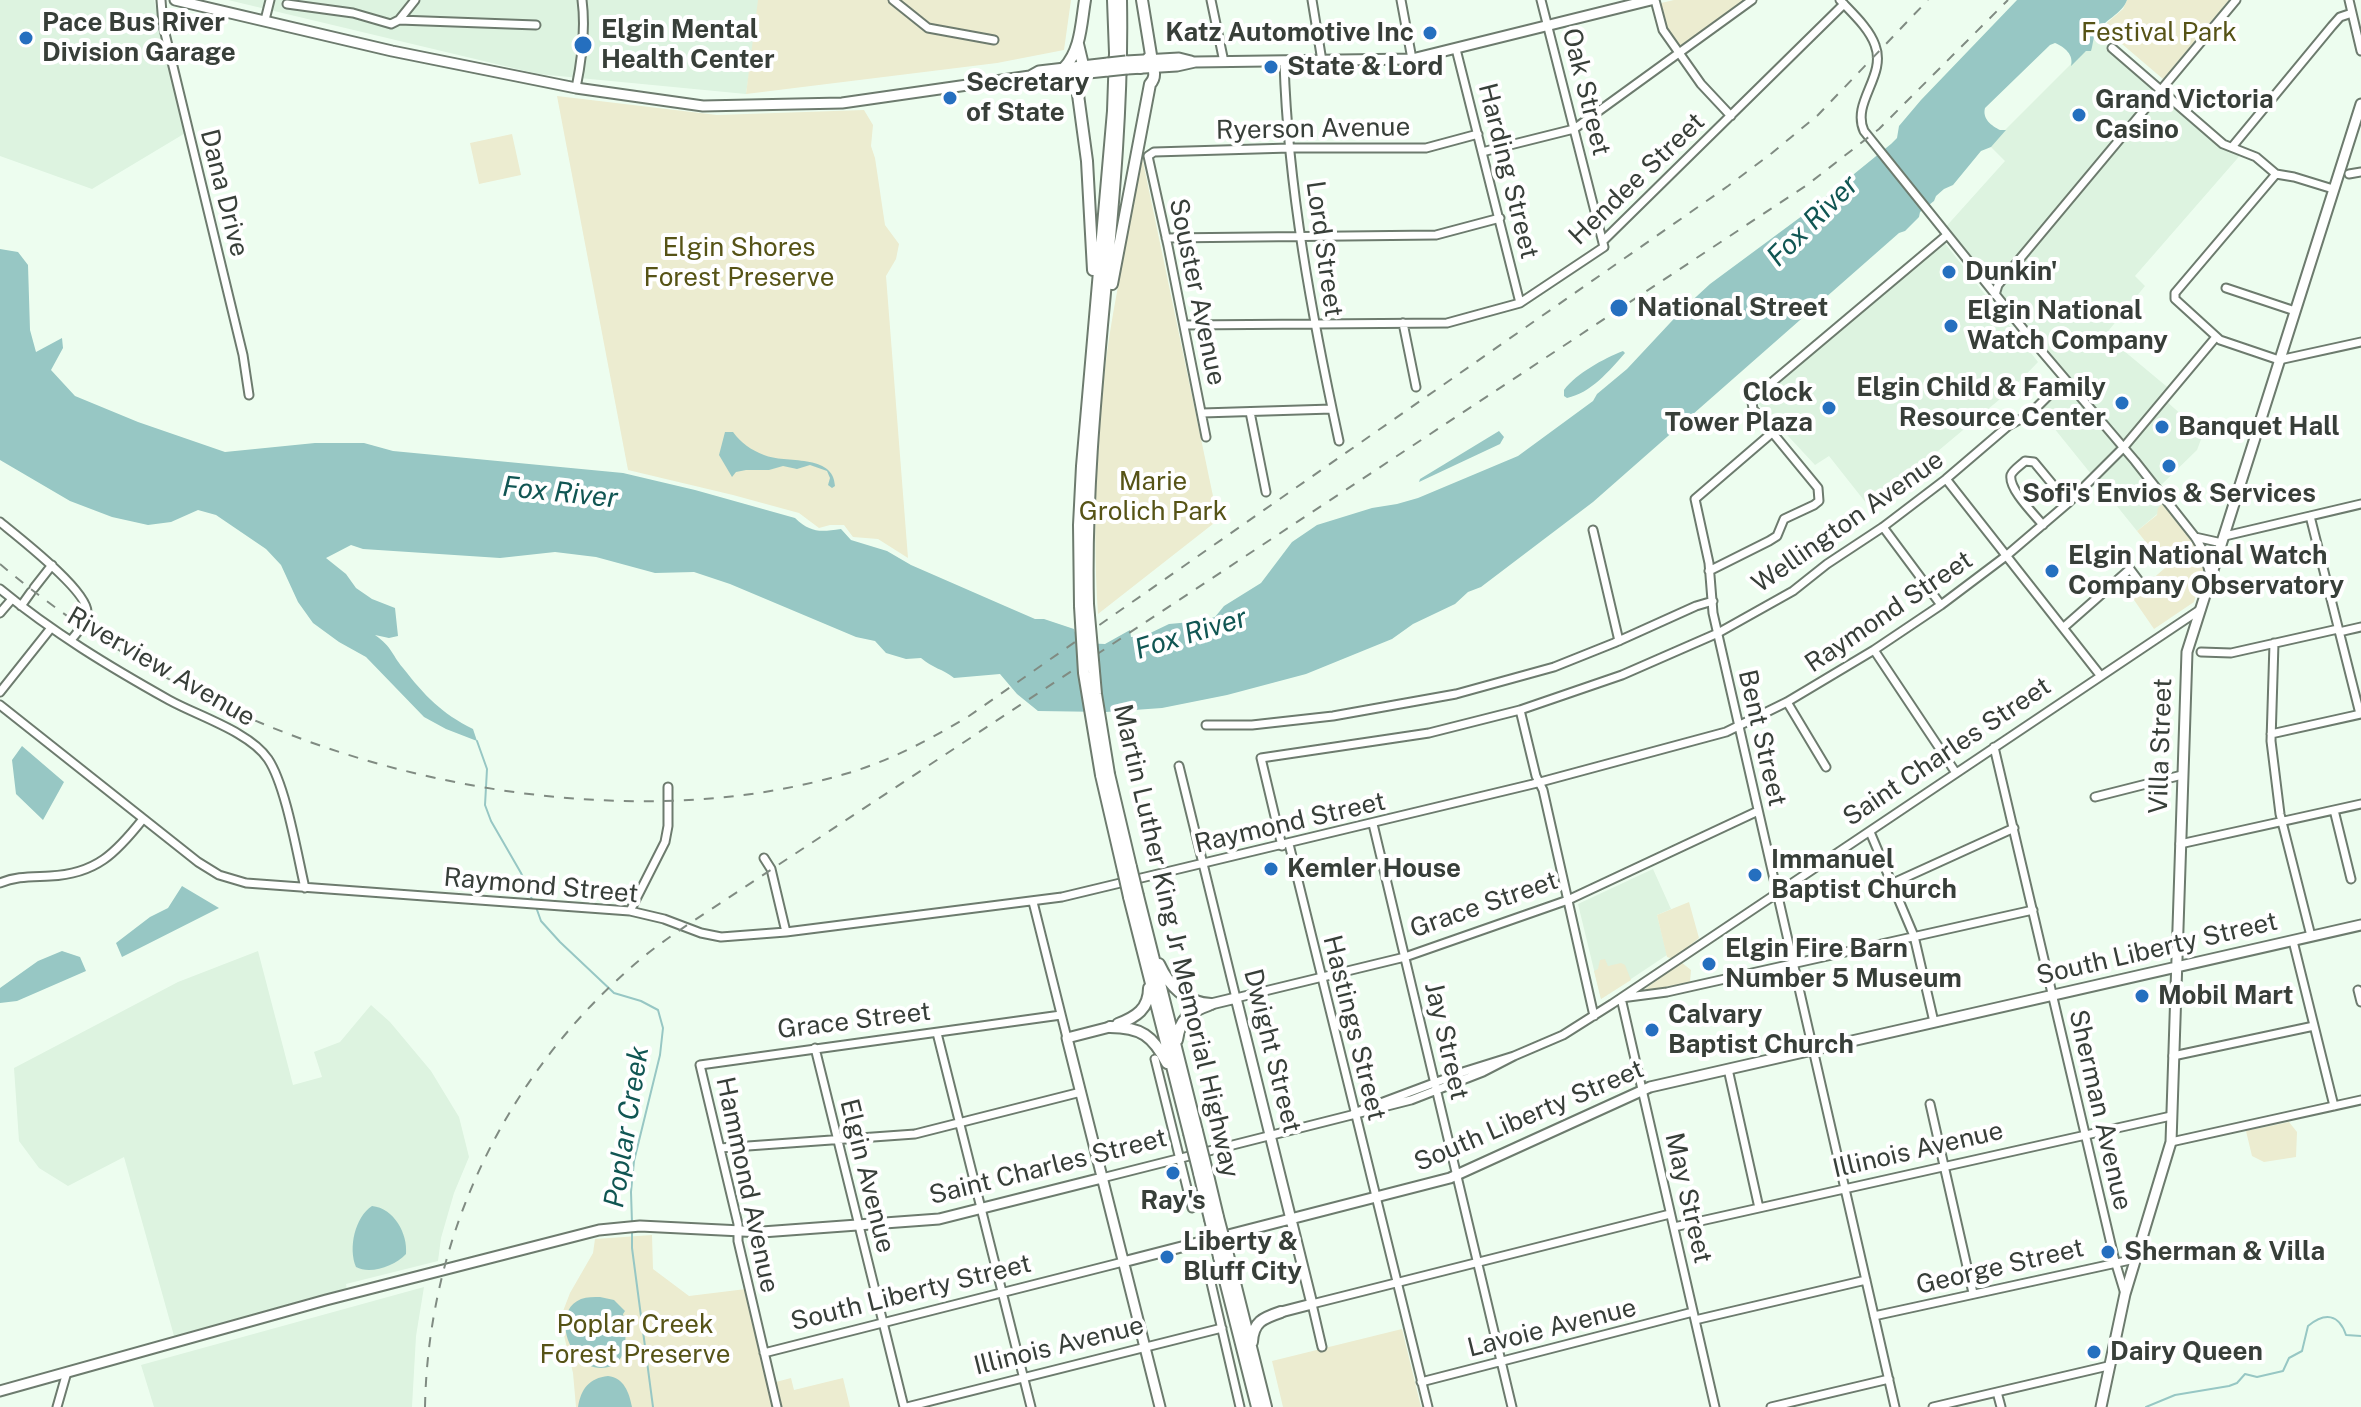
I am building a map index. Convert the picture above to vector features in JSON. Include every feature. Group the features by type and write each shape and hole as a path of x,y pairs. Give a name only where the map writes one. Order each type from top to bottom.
{"highway":[{"path":"1064,68 1078,44 1085,0"},
{"name":"Martin Luther King Jr Memorial Highway","path":"1113,0 1113,111 1081,481 1084,605 1105,775 1150,978 1177,1086 1193,1132"},
{"name":"Martin Luther King Jr Memorial Highway","path":"1084,605 1088,501 1120,117 1121,0"},
{"path":"1101,349 1150,84 1155,73 1150,63 1142,0"},
{"path":"1078,44 1081,70 1076,80 1093,238 1091,360"},
{"path":"1140,68 1150,63"},
{"name":"Martin Luther King Jr Memorial Highway","path":"1134,896 1150,944 1214,1218 1266,1407"},
{"path":"1150,944 1161,970 1175,989 1199,1003 1211,1004"},
{"path":"1110,1027 1131,1019 1145,1007 1150,978"},
{"path":"1177,1053 1177,1038 1184,1019 1191,1012 1211,1004"},
{"path":"1110,1027 1128,1027 1151,1039 1161,1051 1177,1086"},
{"name":"Martin Luther King Jr Memorial Highway","path":"1224,1256 1257,1407"},
{"path":"1252,1352 1257,1323 1281,1312"}],"main road":[{"path":"175,0 392,51 576,88 703,106 771,106 875,99 1179,58 1195,62 1412,59 1653,0"},
{"path":"1126,65 1140,68"},
{"path":"1030,76 1039,71 1064,68 1081,70"},
{"name":"Villa Street","path":"2101,1407 2125,1294 2171,1142 2186,659 2361,104"},
{"name":"South Liberty Street","path":"1123,1262 1457,1175 1643,1090 2361,925"},
{"name":"Grace Street","path":"1211,1004 1236,998"},
{"name":"Dwight Street","path":"1236,998 1312,1304"},
{"path":"1110,1027 1067,1038 1160,1407"},
{"name":"Saint Charles Street","path":"0,1391 326,1300 563,1238 619,1227 762,1232 939,1219 1102,1178"},
{"path":"1281,1312 1312,1304"}],"street":[{"name":"Dana Drive","path":"161,0 163,25 243,355 249,395"},
{"path":"265,20 270,0"},
{"path":"287,4 353,13 391,24 399,20 415,0"},
{"path":"576,88 585,29 582,0"},
{"path":"893,0 928,28 994,40"},
{"path":"1211,0 1224,62"},
{"path":"1312,0 1322,61"},
{"path":"1401,0 1412,59"},
{"name":"Oak Street","path":"1541,0 1603,241"},
{"path":"1653,0 1661,25 1679,53 1701,84 1731,116"},
{"path":"1482,152 1574,129 1752,0"},
{"path":"1992,292 2236,0"},
{"path":"2349,0 2361,51"},
{"path":"1842,2 1871,37 1876,50 1877,68 1860,116 1864,131 1992,292 2195,537 2205,554 2211,578"},
{"name":"Hendee Street","path":"1184,325 1447,323 1520,303 1604,247 1603,241 1842,2"},
{"path":"2232,147 2340,17 2352,13"},
{"path":"399,20 536,25"},
{"path":"2112,48 2223,144 2256,157 2276,174 2333,189"},
{"name":"Harding Street","path":"1456,49 1520,303"},
{"name":"Lord Street","path":"1284,62 1301,238 1314,324 1339,441"},
{"name":"Ryerson Avenue","path":"1148,156 1154,152 1290,148 1426,148 1478,134"},
{"name":"Souster Avenue","path":"1148,156 1206,437"},
{"path":"2349,174 2361,172"},
{"path":"2276,174 2174,296 2176,301 2223,342 2279,360 2361,342"},
{"path":"1166,238 1436,235 1500,218"},
{"path":"1709,571 1777,536 1784,519 1819,501 1818,488 1753,409 1752,402 1947,235"},
{"path":"2226,288 2295,311"},
{"path":"1403,323 1416,387"},
{"name":"Raymond Street","path":"0,705 198,862 219,875 246,883 630,911 711,935 786,932 1033,902 1203,865 1540,783 1739,726 1787,702 1874,650 2006,556 2068,503 2123,448 2216,337"},
{"name":"Wellington Avenue","path":"1261,758 1429,733 1520,710 1622,675 1718,633 1793,591 1883,527 2008,426 2030,414 2065,379"},
{"path":"1202,413 1332,409"},
{"path":"1250,412 1266,492"},
{"name":"Bent Street","path":"1773,432 1695,499 1718,633 1895,1407"},
{"path":"2043,525 2019,496 2012,481 2013,471 2025,461 2034,462 2068,503"},
{"path":"1946,479 2100,675"},
{"path":"2195,537 2223,540 2361,504"},
{"path":"2271,734 2361,714 2310,516"},
{"path":"0,522 59,571 86,606 86,617 71,640"},
{"path":"1883,527 1941,605"},
{"path":"1593,530 1619,641"},
{"path":"21,606 52,565"},
{"path":"2063,628 2130,569 2139,581"},
{"name":"Riverview Avenue","path":"0,589 51,628 131,679 245,737 259,748 279,783 305,888"},
{"path":"0,613 12,599"},
{"path":"1206,725 1252,725 1333,716 1446,697 1549,668 1713,601"},
{"name":"Saint Charles Street","path":"1102,1178 1354,1113 1436,1087 1472,1069 1514,1056 1563,1035 2201,609"},
{"path":"2201,652 2231,653 2361,627"},
{"path":"0,692 51,628"},
{"path":"2274,643 2271,734 2281,822 2311,936"},
{"path":"1874,650 1956,773"},
{"path":"1787,702 1826,767"},
{"path":"1520,710 1594,1016"},
{"name":"Sherman Avenue","path":"1994,747 2125,1294"},
{"name":"Hastings Street","path":"1261,758 1428,1407"},
{"name":"Dwight Street","path":"1179,766 1236,998"},
{"path":"2095,797 2182,775"},
{"path":"630,911 665,842 668,787"},
{"path":"2180,844 2361,804"},
{"path":"2334,810 2351,879"},
{"name":"Grace Street","path":"1236,998 1405,957 1568,900 1758,811"},
{"path":"0,883 18,877 62,875 92,867 119,848 143,819"},
{"name":"Jay Street","path":"1373,824 1512,1407"},
{"path":"1891,884 2014,828"},
{"path":"1870,832 1914,936 1934,1022"},
{"path":"764,858 775,883 786,932"},
{"path":"1033,902 1067,1038"},
{"path":"1621,998 1667,992 2033,910"},
{"path":"2293,941 2334,1106"},
{"path":"2358,990 2361,1002"},
{"name":"May Street","path":"1621,998 1715,1407"},
{"name":"Grace Street","path":"700,1065 1061,1015"},
{"path":"2173,1056 2314,1026"},
{"path":"937,1033 1031,1407"},
{"name":"Elgin Avenue","path":"815,1048 906,1407"},
{"path":"1155,1059 1192,1208"},
{"name":"Hammond Avenue","path":"700,1065 777,1407"},
{"path":"1728,1069 1759,1208"},
{"path":"720,1148 915,1134 1081,1092"},
{"path":"2171,1142 2361,1100"},
{"path":"1930,1104 1973,1293"},
{"name":"Illinois Avenue","path":"1674,1227 2171,1116"},
{"path":"1312,1304 1670,1214"},
{"name":"George Street","path":"1874,1316 2135,1259"},
{"name":"South Liberty Street","path":"764,1353 1123,1262"},
{"path":"1209,1274 1240,1407"},
{"name":"Lavoie Avenue","path":"1421,1382 1694,1316 1866,1280"},
{"name":"Dwight Street","path":"1312,1304 1322,1347"},
{"name":"Illinois Avenue","path":"906,1407 1222,1328"},
{"path":"1933,1407 2108,1366"},
{"path":"57,1407 67,1372"},
{"path":"1771,1407 1889,1379"},
{"path":"1997,1392 2001,1407"}],"shaded area":[{"name":"Pace Bus River Division Garage","path":"0,0 154,0 187,132 92,189 0,156"},
{"name":"Elgin Mental Health Center","path":"228,0 760,0 746,94 538,74"},
{"path":"2097,32 2223,144 2243,152 2135,276 2145,286 2105,335 2172,391 2165,400 2203,434 2197,450 2157,489 2169,504 2137,531 2037,407 2065,379 1943,230 2005,161 1991,144 2086,51"},
{"name":"Clock Tower Plaza","path":"1940,237 2038,362 2012,389 1870,508 1829,456 1815,465 1749,394"},
{"path":"1653,869 1671,909 1657,915 1667,955 1601,999 1578,904"},
{"path":"258,951 293,1085 322,1077 314,1052 340,1042 371,1005 390,1022 431,1071 459,1117 469,1157 454,1193 438,1261 346,1284 347,1290 174,1336 124,1157 68,1186 39,1168 19,1141 14,1068 178,982"},
{"path":"424,1287 416,1336 412,1407 154,1407 141,1365"}],"green space":[{"path":"758,0 1071,0 1064,50 997,63 746,94"},
{"path":"1674,0 1744,0 1679,47 1667,28 1661,3"},
{"name":"Festival Park","path":"2127,0 2229,0 2163,79 2102,27 2123,9"},
{"name":"Elgin Shores Forest Preserve","path":"557,96 717,115 864,110 873,125 871,146 885,225 899,244 896,259 886,276 908,558 878,539 853,537 844,525 819,528 799,513 628,470"},
{"path":"512,134 521,175 479,184 470,143"},
{"name":"Marie Grolich Park","path":"1142,157 1218,520 1098,614 1095,539 1099,426 1107,351"},
{"path":"2162,504 2200,552 2204,567 2194,602 2154,629 2132,597 2166,567 2137,531 2157,515"},
{"path":"1689,902 1699,938 1673,959 1667,957 1657,915"},
{"path":"1605,959 1608,966 1625,965 1631,980 1601,999 1594,971 1598,969 1600,960"},
{"path":"1681,962 1691,970 1690,982 1641,992"},
{"path":"2289,1122 2297,1132 2296,1157 2264,1162 2252,1156 2246,1131"},
{"name":"Poplar Creek Forest Preserve","path":"652,1235 653,1269 689,1296 746,1289 774,1407 576,1407 573,1373 560,1319 570,1293 593,1253 595,1239"},
{"path":"1402,1329 1421,1407 1283,1407 1272,1361"},
{"path":"791,1378 794,1390 843,1378 850,1407 782,1407 776,1382"}],"water":[{"name":"Fox River","path":"2017,0 2127,0 2096,33 2091,51 2086,51 2071,66 2070,55 2065,49 2055,43 2050,45 1985,108 1988,122 2000,130 2006,130 1991,147 1981,151 1953,185 1936,196 1905,231 1899,233 1593,502 1481,587 1392,639 1306,674 1227,695 1162,708 1106,712 1038,711 1017,694 1000,674 954,678 921,658 906,659 886,653 875,641 856,637 694,572 655,573 596,557 555,552 500,558 363,549 351,545 326,558 346,574 356,588 372,599 395,608 398,636 375,635 434,703 473,729 477,741 424,717 366,657 313,623 298,602 281,565 266,549 216,515 198,510 171,522 148,525 112,517 70,501 0,460 0,249 18,252 28,265 30,330 36,352 62,338 63,348 51,370 75,396 225,452 315,443 364,443 393,451 623,473 795,518 816,530 841,529 851,540 887,551 911,565 1035,619 1074,629 1080,643 1105,644 1130,630 1131,637 1142,637 1169,624 1215,617 1224,606 1261,583 1292,542 1317,525 1418,498 1518,456 1593,401 1710,284 1806,213 1891,144 1897,138 1899,126 1921,100"},
{"path":"1623,351 1625,353 1619,360 1592,386 1576,395 1564,396 1564,390 1583,372"},
{"path":"1499,431 1504,437 1500,444 1419,482 1420,479"},
{"path":"725,432 733,432 747,446 764,455 818,464 826,468 833,476 835,486 832,488 828,485 830,478 827,471 810,465 797,469 783,466 769,470 746,470 736,472 732,477 719,455"},
{"path":"22,746 64,782 43,820 16,794 12,760"},
{"path":"182,886 219,908 122,957 116,943 150,917 168,908"},
{"path":"62,951 80,957 86,971 17,1001 0,1003 0,988 38,961"},
{"path":"372,1206 387,1212 398,1223 405,1238 406,1254 389,1265 368,1270 356,1267 353,1242 357,1225"},
{"path":"583,1298 614,1300 625,1311 622,1356 610,1366 601,1368 579,1358 570,1344 565,1327 568,1310 573,1304"},
{"path":"614,1377 625,1387 632,1407 578,1407 587,1386 596,1379"}],"waterway":[{"name":"Poplar Creek","path":"477,741 487,769 485,805 533,902"},
{"name":"Poplar Creek","path":"536,907 541,921 560,942 614,993 658,1010 663,1028 660,1055 634,1161 632,1223"},
{"name":"Poplar Creek","path":"632,1230 653,1407"},
{"path":"2146,1407 2175,1395 2229,1386 2245,1374 2257,1377 2283,1371 2289,1358 2302,1351 2308,1326 2326,1317 2340,1323 2346,1335 2361,1336"}],"railway":[{"path":"0,564 62,612 127,655 195,693 266,725 338,752 413,773 489,788 567,798 676,801 784,789 855,771 914,747 969,716 1728,186 1818,115 1928,0"},
{"path":"425,1407 429,1345 440,1284 457,1225 480,1168 509,1114 543,1062 583,1015 627,971 688,924 1807,185 1879,129 2008,0"}],"place":[{"name":"Katz Automotive Inc","path":"1430,33"},
{"name":"Pace Bus River Division Garage","path":"26,38"},
{"name":"Elgin Mental Health Center","path":"583,45"},
{"name":"State & Lord","path":"1271,67"},
{"name":"Secretary of State","path":"950,98"},
{"name":"Grand Victoria Casino","path":"2079,115"},
{"name":"Dunkin'","path":"1949,272"},
{"name":"National Street","path":"1619,308"},
{"name":"Elgin National Watch Company","path":"1951,326"},
{"name":"Elgin Child & Family Resource Center","path":"2122,403"},
{"name":"Clock Tower Plaza","path":"1829,408"},
{"name":"Banquet Hall","path":"2162,427"},
{"name":"Sofi's Envios & Services","path":"2169,466"},
{"name":"Elgin National Watch Company Observatory","path":"2052,571"},
{"name":"Kemler House","path":"1271,869"},
{"name":"Immanuel Baptist Church","path":"1755,875"},
{"name":"Elgin Fire Barn Number 5 Museum","path":"1709,964"},
{"name":"Mobil Mart","path":"2142,996"},
{"name":"Calvary Baptist Church","path":"1652,1030"},
{"name":"Ray's","path":"1173,1173"},
{"name":"Sherman & Villa","path":"2108,1252"},
{"name":"Liberty & Bluff City","path":"1167,1257"},
{"name":"Dairy Queen","path":"2094,1352"}]}
